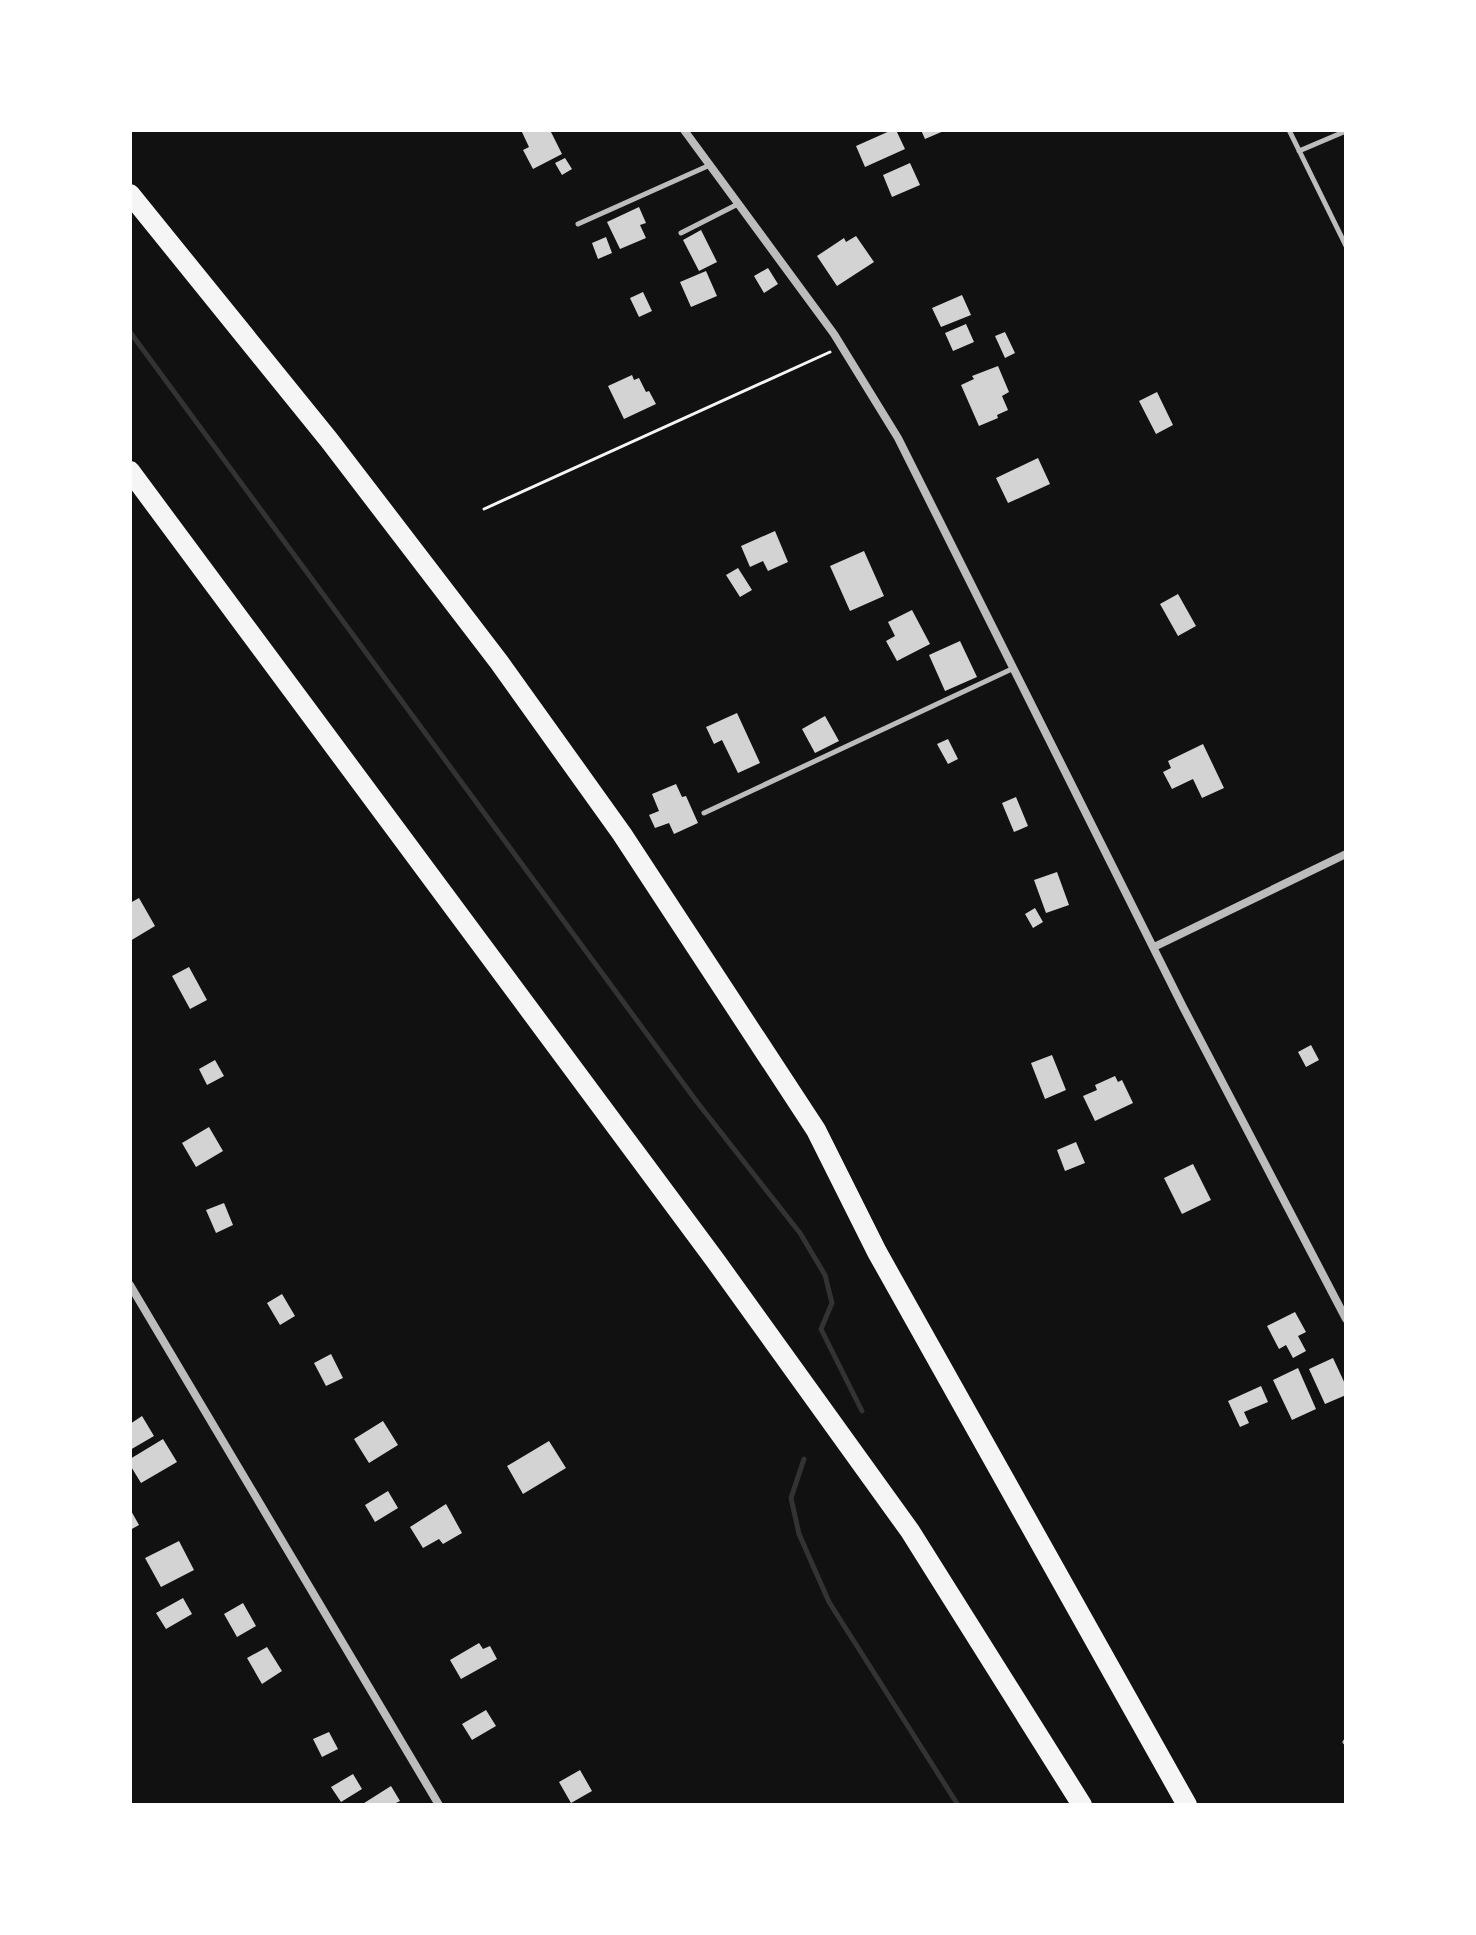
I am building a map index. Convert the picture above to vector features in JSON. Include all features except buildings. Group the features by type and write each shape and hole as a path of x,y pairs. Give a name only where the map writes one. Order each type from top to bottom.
{"highway":[{"path":"130,194 329,440 499,662 622,834 816,1130 877,1252 1187,1805"},
{"path":"130,471 715,1260 910,1531 1082,1805"}],"street":[{"path":"684,130 842,347 898,438 1154,947 1346,1319"},
{"path":"1154,947 1346,854"},
{"path":"130,1285 439,1805"}],"lane":[{"path":"1289,130 1346,246"},
{"path":"1299,151 1346,131"},
{"path":"578,224 710,165"},
{"path":"681,233 738,204"},
{"path":"704,813 1015,668"}],"path":[{"path":"484,509 842,347"}],"waterway":[{"path":"130,332 697,1102 800,1233 825,1275 832,1303 821,1329 862,1411"},
{"path":"804,1459 791,1498 799,1534 829,1602 958,1805"}]}
